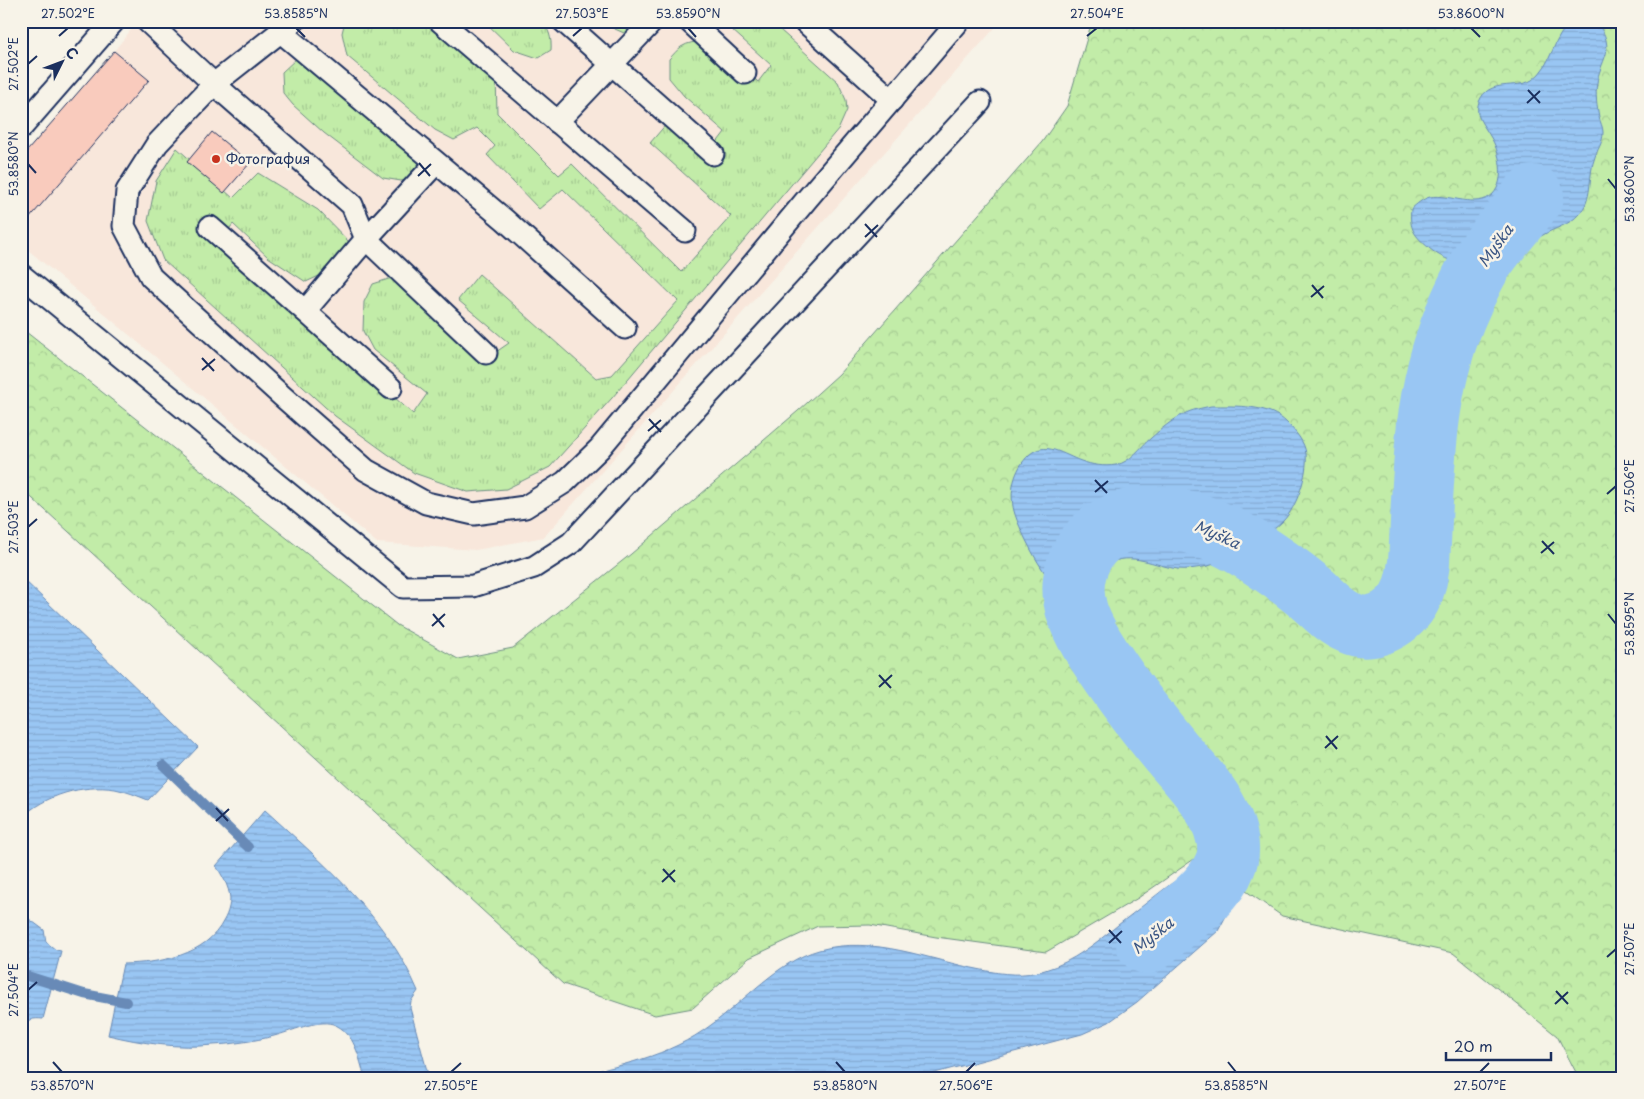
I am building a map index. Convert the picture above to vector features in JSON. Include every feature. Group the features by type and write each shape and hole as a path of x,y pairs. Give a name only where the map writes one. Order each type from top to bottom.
{"lane":[{"path":"21,128 114,21"},
{"path":"147,21 214,84 352,205 366,239 486,352"},
{"path":"440,21 684,231"},
{"path":"563,21 713,154"},
{"path":"557,122 653,21"},
{"path":"689,21 744,73"},
{"path":"804,21 892,100"},
{"path":"625,328 436,162 287,26 214,84 157,144 127,191 124,226 152,277 366,470 426,503 474,514 525,507 565,482 593,455 956,22"},
{"path":"21,275 402,587 473,586 534,568 572,544 980,102"},
{"path":"305,310 436,162"},
{"path":"210,226 391,388"}],"shaded area":[{"path":"138,21 1001,21 544,537 476,550 377,543 21,244 21,227 149,81 114,51"}],"green space":[{"path":"345,21 435,21 496,77 497,113 559,175 572,164 681,272 731,216 650,143 674,115 712,149 725,132 684,96 669,78 669,59 681,47 702,42 713,45 732,58 758,82 771,65 722,21 770,21 838,82 846,100 847,110 839,128 612,398 550,467 506,489 468,492 414,473 335,416 163,260 148,221 156,181 177,148 233,198 258,173 318,210 352,245 332,270 306,282 268,257 233,224 220,241 413,414 427,394 373,350 363,331 364,302 373,284 398,276 496,352 509,343 458,300 479,274 596,378 612,375 678,301 563,189 539,209 487,155 495,146 477,128 454,140 435,130 347,56 342,33"},
{"path":"484,21 541,21 549,34 551,50 538,58 514,50"},
{"path":"597,21 645,21 643,26 624,33"},
{"path":"1092,21 1623,21 1623,1078 1579,1078 1557,1036 1453,953 1282,916 1197,857 1138,898 1046,952 936,937 870,925 818,926 749,958 693,1008 655,1015 563,984 21,488 21,328 397,625 458,659 513,648 631,554 839,374 1042,142 1067,106"},
{"path":"296,59 423,166 414,178 401,181 383,178 324,133 293,105 283,93 282,72"}],"water":[{"path":"1573,21 1587,21 1596,24 1605,35 1607,45 1606,54 1599,72 1596,91 1603,136 1595,156 1588,195 1583,208 1571,221 1504,259 1475,265 1455,262 1437,254 1416,235 1411,222 1411,209 1422,200 1430,197 1437,196 1479,201 1493,194 1499,181 1499,157 1494,142 1479,116 1479,102 1489,90 1496,87 1525,83 1539,74 1561,34"},
{"path":"1211,406 1252,407 1271,412 1287,423 1299,437 1304,445 1306,454 1305,471 1297,499 1283,521 1264,536 1229,557 1203,567 1181,569 1143,560 1117,560 1103,568 1088,588 1079,595 1074,597 1066,595 1056,588 1038,562 1014,511 1012,496 1014,481 1020,467 1029,455 1041,449 1048,449 1089,464 1116,465 1131,458 1175,419 1190,411"},
{"path":"21,577 198,747 148,800 115,789 90,788 53,797 41,803 21,818"},
{"path":"265,810 352,893 389,939 405,964 418,991 411,1001 410,1008 429,1078 365,1078 358,1054 351,1039 340,1028 327,1023 319,1023 251,1041 200,1046 160,1044 108,1035 123,964 152,962 181,955 206,942 216,932 227,915 230,898 227,885 216,866"},
{"path":"1187,876 1202,879 1214,887 1224,901 1226,916 1218,931 1137,1002 1109,1022 1082,1034 916,1078 567,1078 642,1059 678,1045 711,1025 776,972 804,955 819,950 860,945 881,947 997,973 1022,974 1055,967 1084,951 1172,883"},
{"path":"21,913 44,930 46,942 56,950 61,951 43,1019 31,1020 21,1026"}],"building":[{"path":"114,51 149,80 21,228 21,158"},
{"path":"212,132 250,163 224,193 187,162"}],"waterway":[{"name":"Муška","path":"1147,943 1212,887 1227,859 1228,845 1226,832 1214,805 1130,700 1090,640 1077,612 1074,598 1077,568 1084,552 1101,533 1123,522 1139,518 1162,517 1185,521 1208,528 1253,551 1293,579 1334,614 1350,623 1358,626 1374,625 1382,623 1397,614 1408,601 1414,588 1419,563 1427,430 1439,366 1448,335 1461,303 1481,264 1533,196"},
{"path":"163,765 248,847"},
{"path":"21,974 84,994 126,1002"}],"place":[{"name":"Фотография","path":"216,159"}]}
